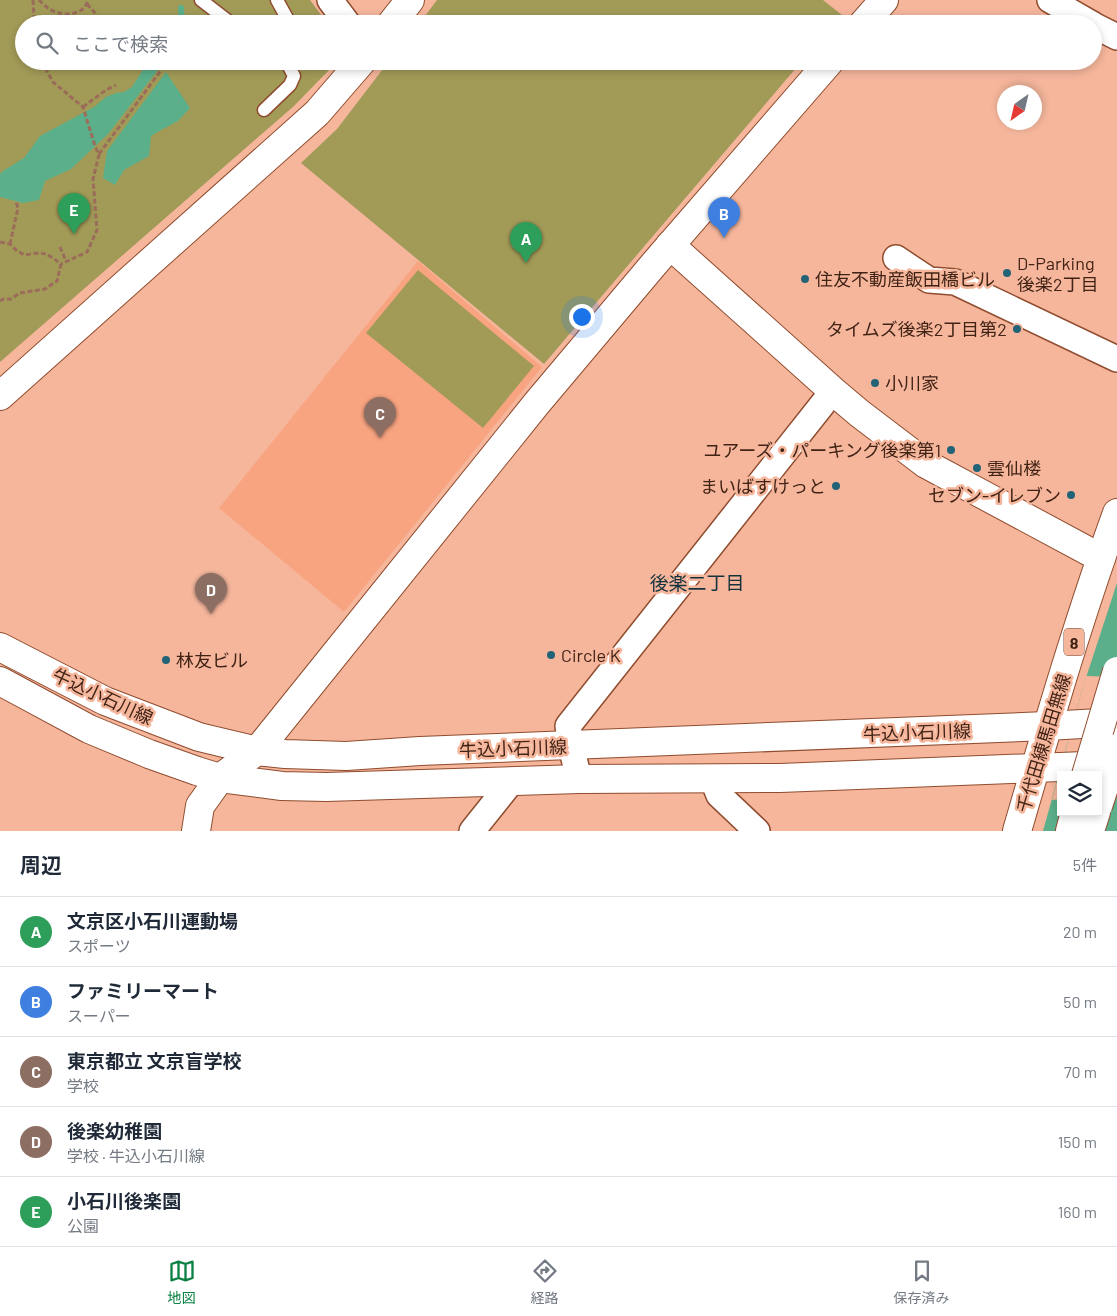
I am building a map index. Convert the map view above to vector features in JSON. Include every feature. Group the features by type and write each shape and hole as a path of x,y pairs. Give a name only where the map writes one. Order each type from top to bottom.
{"main road":[{"path":"398,15 410,0"},
{"path":"0,396 317,113 354,70"},
{"path":"196,831 200,806 220,778 257,750 537,403 670,245 822,70"},
{"path":"670,245 859,414 926,464 1109,560"},
{"name":"千代田練馬田無線","path":"1016,831 1046,768 1109,560 1117,513"},
{"name":"牛込小石川線","path":"0,646 105,701 199,736 257,750 294,754 346,756 420,751 1058,726 1117,722"},
{"path":"1087,771 1117,671"},
{"name":"牛込小石川線","path":"0,681 89,729 149,754 220,778 282,786 326,787 579,779 780,778 1117,765"},
{"path":"1102,794 1117,748"},
{"path":"1070,831 1074,816"},
{"path":"1090,831 1095,816"}],"street":[{"path":"330,0 341,15"},
{"path":"1050,0 1076,15"},
{"path":"1102,29 1117,37"},
{"path":"896,258 929,280 955,282 1117,359"},
{"path":"579,779 568,726 833,391"},
{"path":"716,778 719,795 757,831"},
{"path":"478,829 512,781"}],"lane":[{"path":"277,0 285,15"},
{"path":"206,1 222,15"},
{"path":"264,110 290,85 294,76 291,70"}],"path":[{"path":"33,0 34,15"},
{"path":"39,0 48,9 60,14 72,14 82,10 88,2 98,15"},
{"path":"46,70 53,82 83,107 99,155"},
{"path":"61,264 87,252 97,230 93,179 99,155 161,70"},
{"path":"83,107 106,90 116,86"},
{"path":"10,244 18,208 16,202"},
{"path":"0,242 10,244 17,251 25,255 35,253 46,254 61,264"},
{"path":"60,248 66,262"},
{"path":"0,301 11,298 20,292 45,289 57,281 61,264"}],"shaded area":[{"path":"0,0 310,0 321,15 15,15 15,70 329,70 294,106 0,362"},
{"path":"437,0 823,0 842,15 426,15"},
{"path":"143,70 158,70 108,134 71,169 45,181 39,200 23,203 0,197 0,174 24,158 40,136 94,107 106,97 124,92 132,87"},
{"path":"382,70 794,70 544,364 301,163 337,129"},
{"path":"166,72 190,108 178,121 151,136 149,156 124,170 115,185 103,178 107,151"},
{"path":"418,261 542,367 344,612 219,508"},
{"path":"418,270 534,366 483,428 366,333"},
{"path":"1117,583 1117,831 1043,831 1057,781 1057,816 1102,816 1102,771 1060,771 1083,687"}],"pier":[{"path":"1086,676 1117,677 1117,795 1102,796 1102,771 1060,771"},
{"path":"1057,782 1057,799 1052,800"}],"waterway":[{"path":"181,8 181,15"}],"place":[{"name":"小石川後楽園","path":"74,234"},
{"name":"ファミリーマート","path":"724,238"},
{"name":"文京区小石川運動場","path":"526,263"},
{"name":"D-Parking 後楽2丁目","path":"1007,273"},
{"name":"住友不動産飯田橋ビル","path":"805,279"},
{"name":"タイムズ後楽2丁目第2","path":"1017,329"},
{"name":"小川家","path":"875,383"},
{"name":"東京都立 文京盲学校","path":"380,438"},
{"name":"ユアーズ・パーキング後楽第1","path":"951,450"},
{"name":"雲仙楼","path":"977,468"},
{"name":"まいばすけっと","path":"836,486"},
{"name":"セブン-イレブン","path":"1071,495"},
{"name":"後楽幼稚園","path":"211,614"},
{"name":"Circle K","path":"551,655"},
{"name":"林友ビル","path":"166,660"}],"district":[{"name":"後楽二丁目","path":"697,582"}]}
